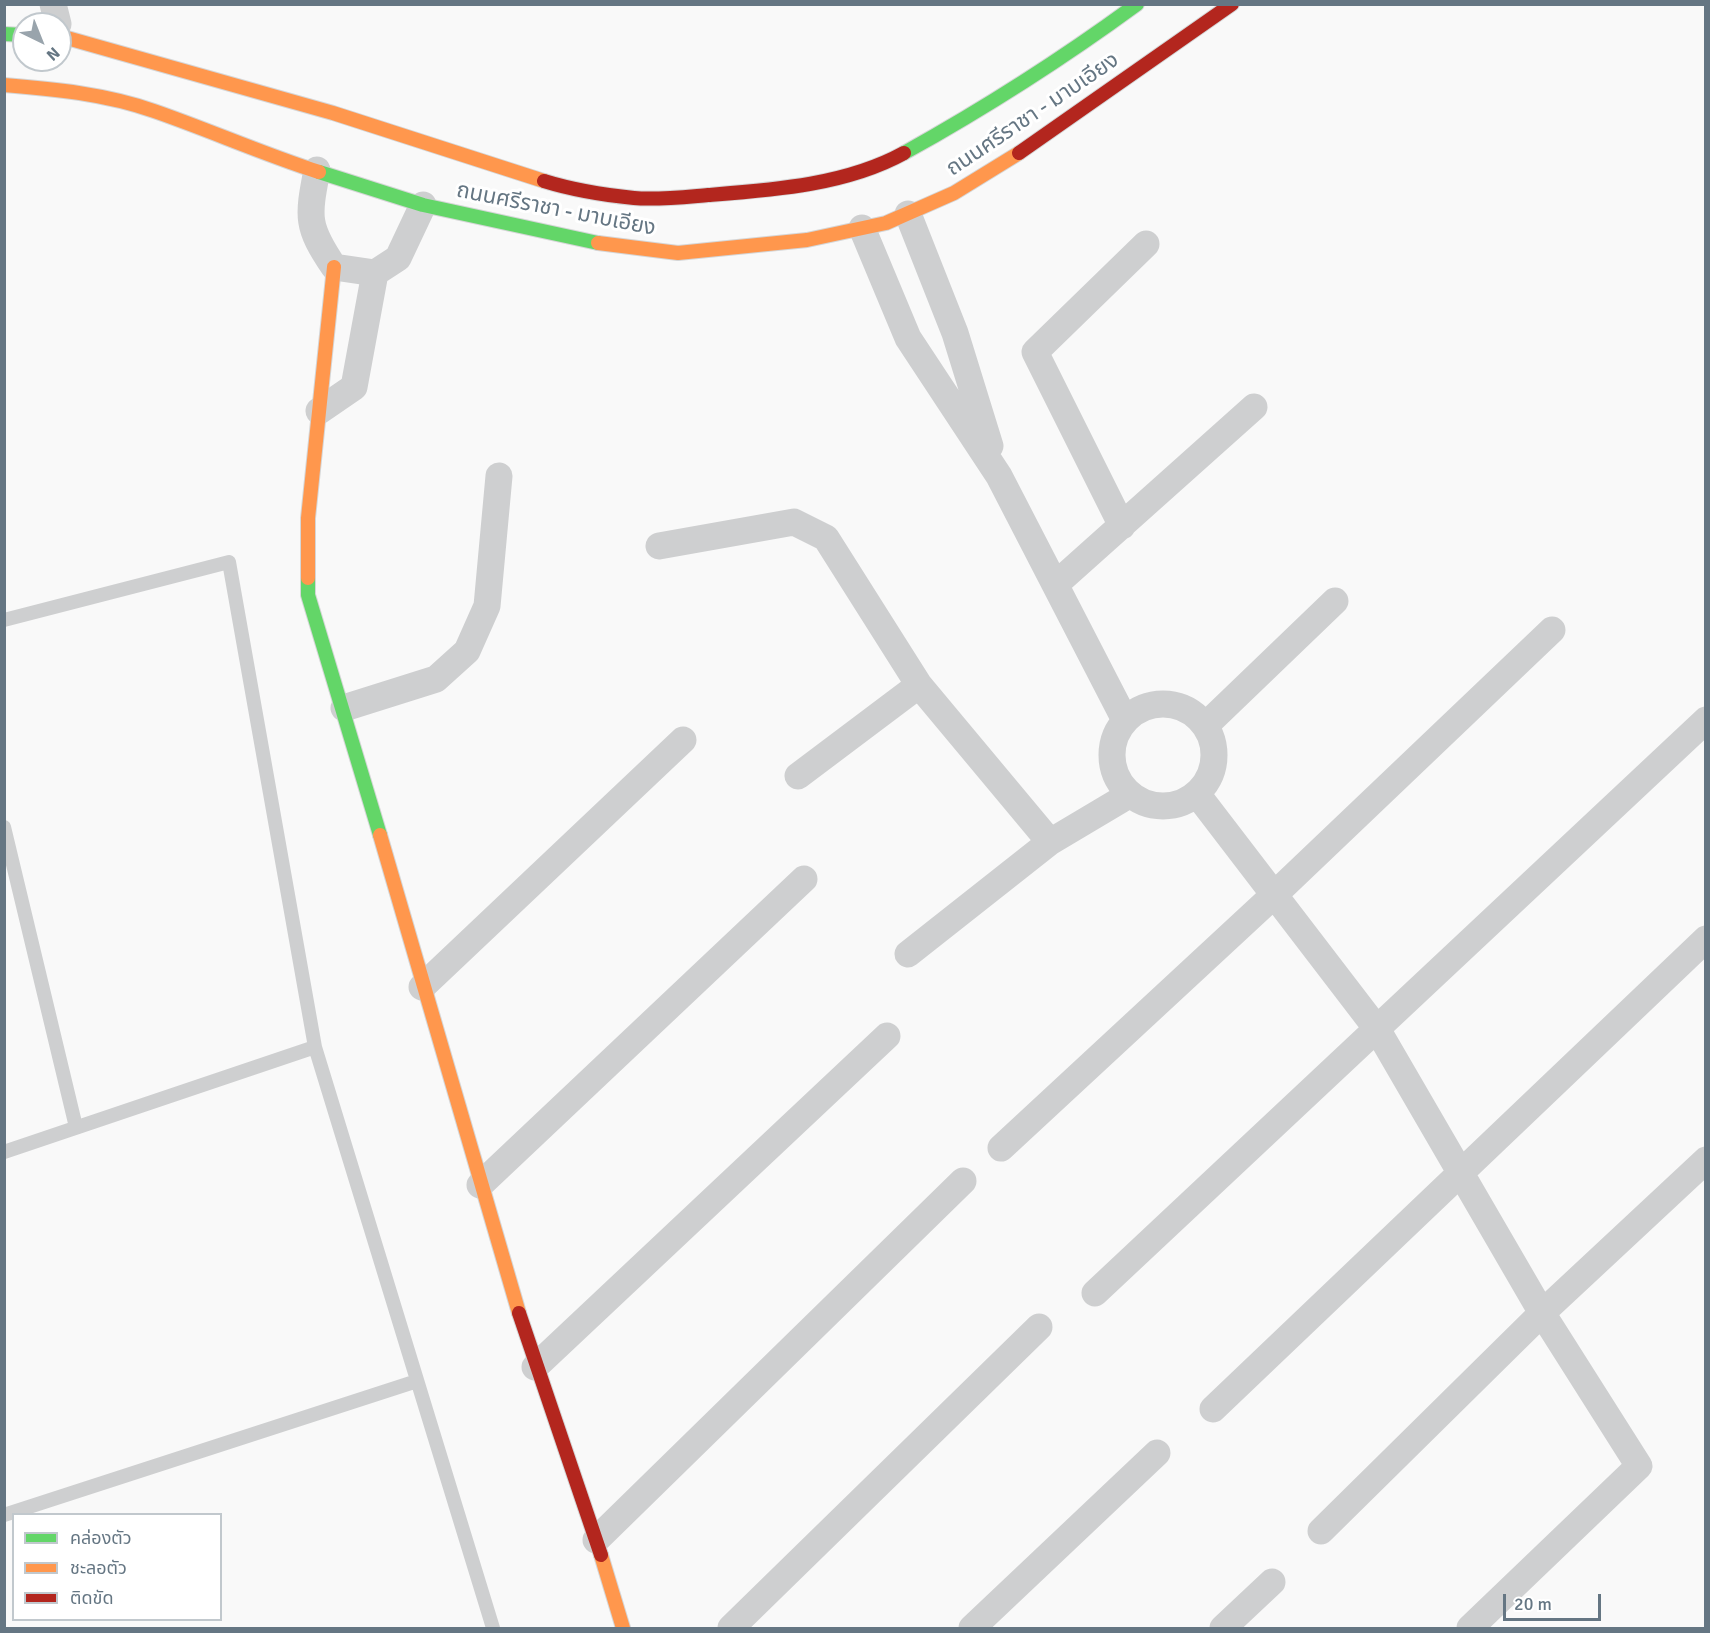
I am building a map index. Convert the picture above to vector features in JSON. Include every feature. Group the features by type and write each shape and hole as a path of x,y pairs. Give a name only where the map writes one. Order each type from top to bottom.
{"main road":[{"name":"ถนนศรีราชา - มาบเอียง","path":"4,85 72,91 152,110 280,160 423,205 624,248 678,253 796,242 862,228 908,214 954,193 1004,164 1232,4"},
{"name":"ถนนศรีราชา - มาบเอียง","path":"72,36 333,113 563,187 636,198 681,197 756,191 844,176 885,164 990,105 1069,54 1136,5"},
{"path":"334,267 308,518 308,595 344,708 422,987 535,1368 596,1540 623,1629"}],"street":[{"path":"316,170 309,213 315,233 334,267 375,273 398,258 423,205"},
{"path":"908,214 955,333 999,476"},
{"path":"862,228 908,338 999,476 1125,720"},
{"path":"1122,526 1035,352 1146,244"},
{"path":"319,411 354,387 375,273"},
{"path":"1056,584 1254,407"},
{"path":"344,708 436,679 467,651 487,606 500,476"},
{"path":"659,546 794,522 826,538 919,685 1050,842"},
{"path":"1206,726 1335,601"},
{"path":"1001,1148 1274,894 1552,630"},
{"path":"798,776 919,685"},
{"path":"1166,703 1182,706 1195,714 1206,726 1215,754 1206,782 1197,794 1185,802 1156,807 1129,795 1118,782 1112,766 1111,750 1115,734 1125,720 1136,711 1151,704 1166,703"},
{"path":"1095,1293 1706,720"},
{"path":"422,987 683,740"},
{"path":"1197,794 1377,1029 1462,1171 1542,1313 1639,1466 1470,1629"},
{"path":"908,954 1050,842 1129,795"},
{"path":"480,1185 804,879"},
{"path":"1213,1408 1706,939"},
{"path":"535,1368 886,1036"},
{"path":"1321,1531 1542,1313 1706,1160"},
{"path":"596,1540 963,1181"},
{"path":"732,1629 1039,1327"},
{"path":"972,1629 1156,1453"},
{"path":"1223,1629 1272,1581"}],"lane":[{"path":"4,620 229,562 315,1047 493,1629"},
{"path":"4,827 76,1127"},
{"path":"4,1152 315,1047"},
{"path":"4,1515 417,1381"}],"traffic: fast":[{"path":"904,153 1023,82 1137,4"},
{"path":"4,34 12,34"},
{"path":"319,172 423,205 598,243"},
{"path":"308,578 308,595 380,835"}],"traffic: slow":[{"path":"72,39 333,113 544,181"},
{"path":"4,85 80,93 136,105 319,172"},
{"path":"598,243 678,253 807,240 886,223 954,193 1019,153"},
{"path":"308,578 308,518 334,267"},
{"path":"380,835 519,1313"},
{"path":"601,1555 623,1628"}],"traffic: jam":[{"path":"1019,153 1232,4"},
{"path":"544,181 600,194 652,199 758,191 834,179 882,164 904,153"},
{"path":"519,1313 601,1555"}]}
